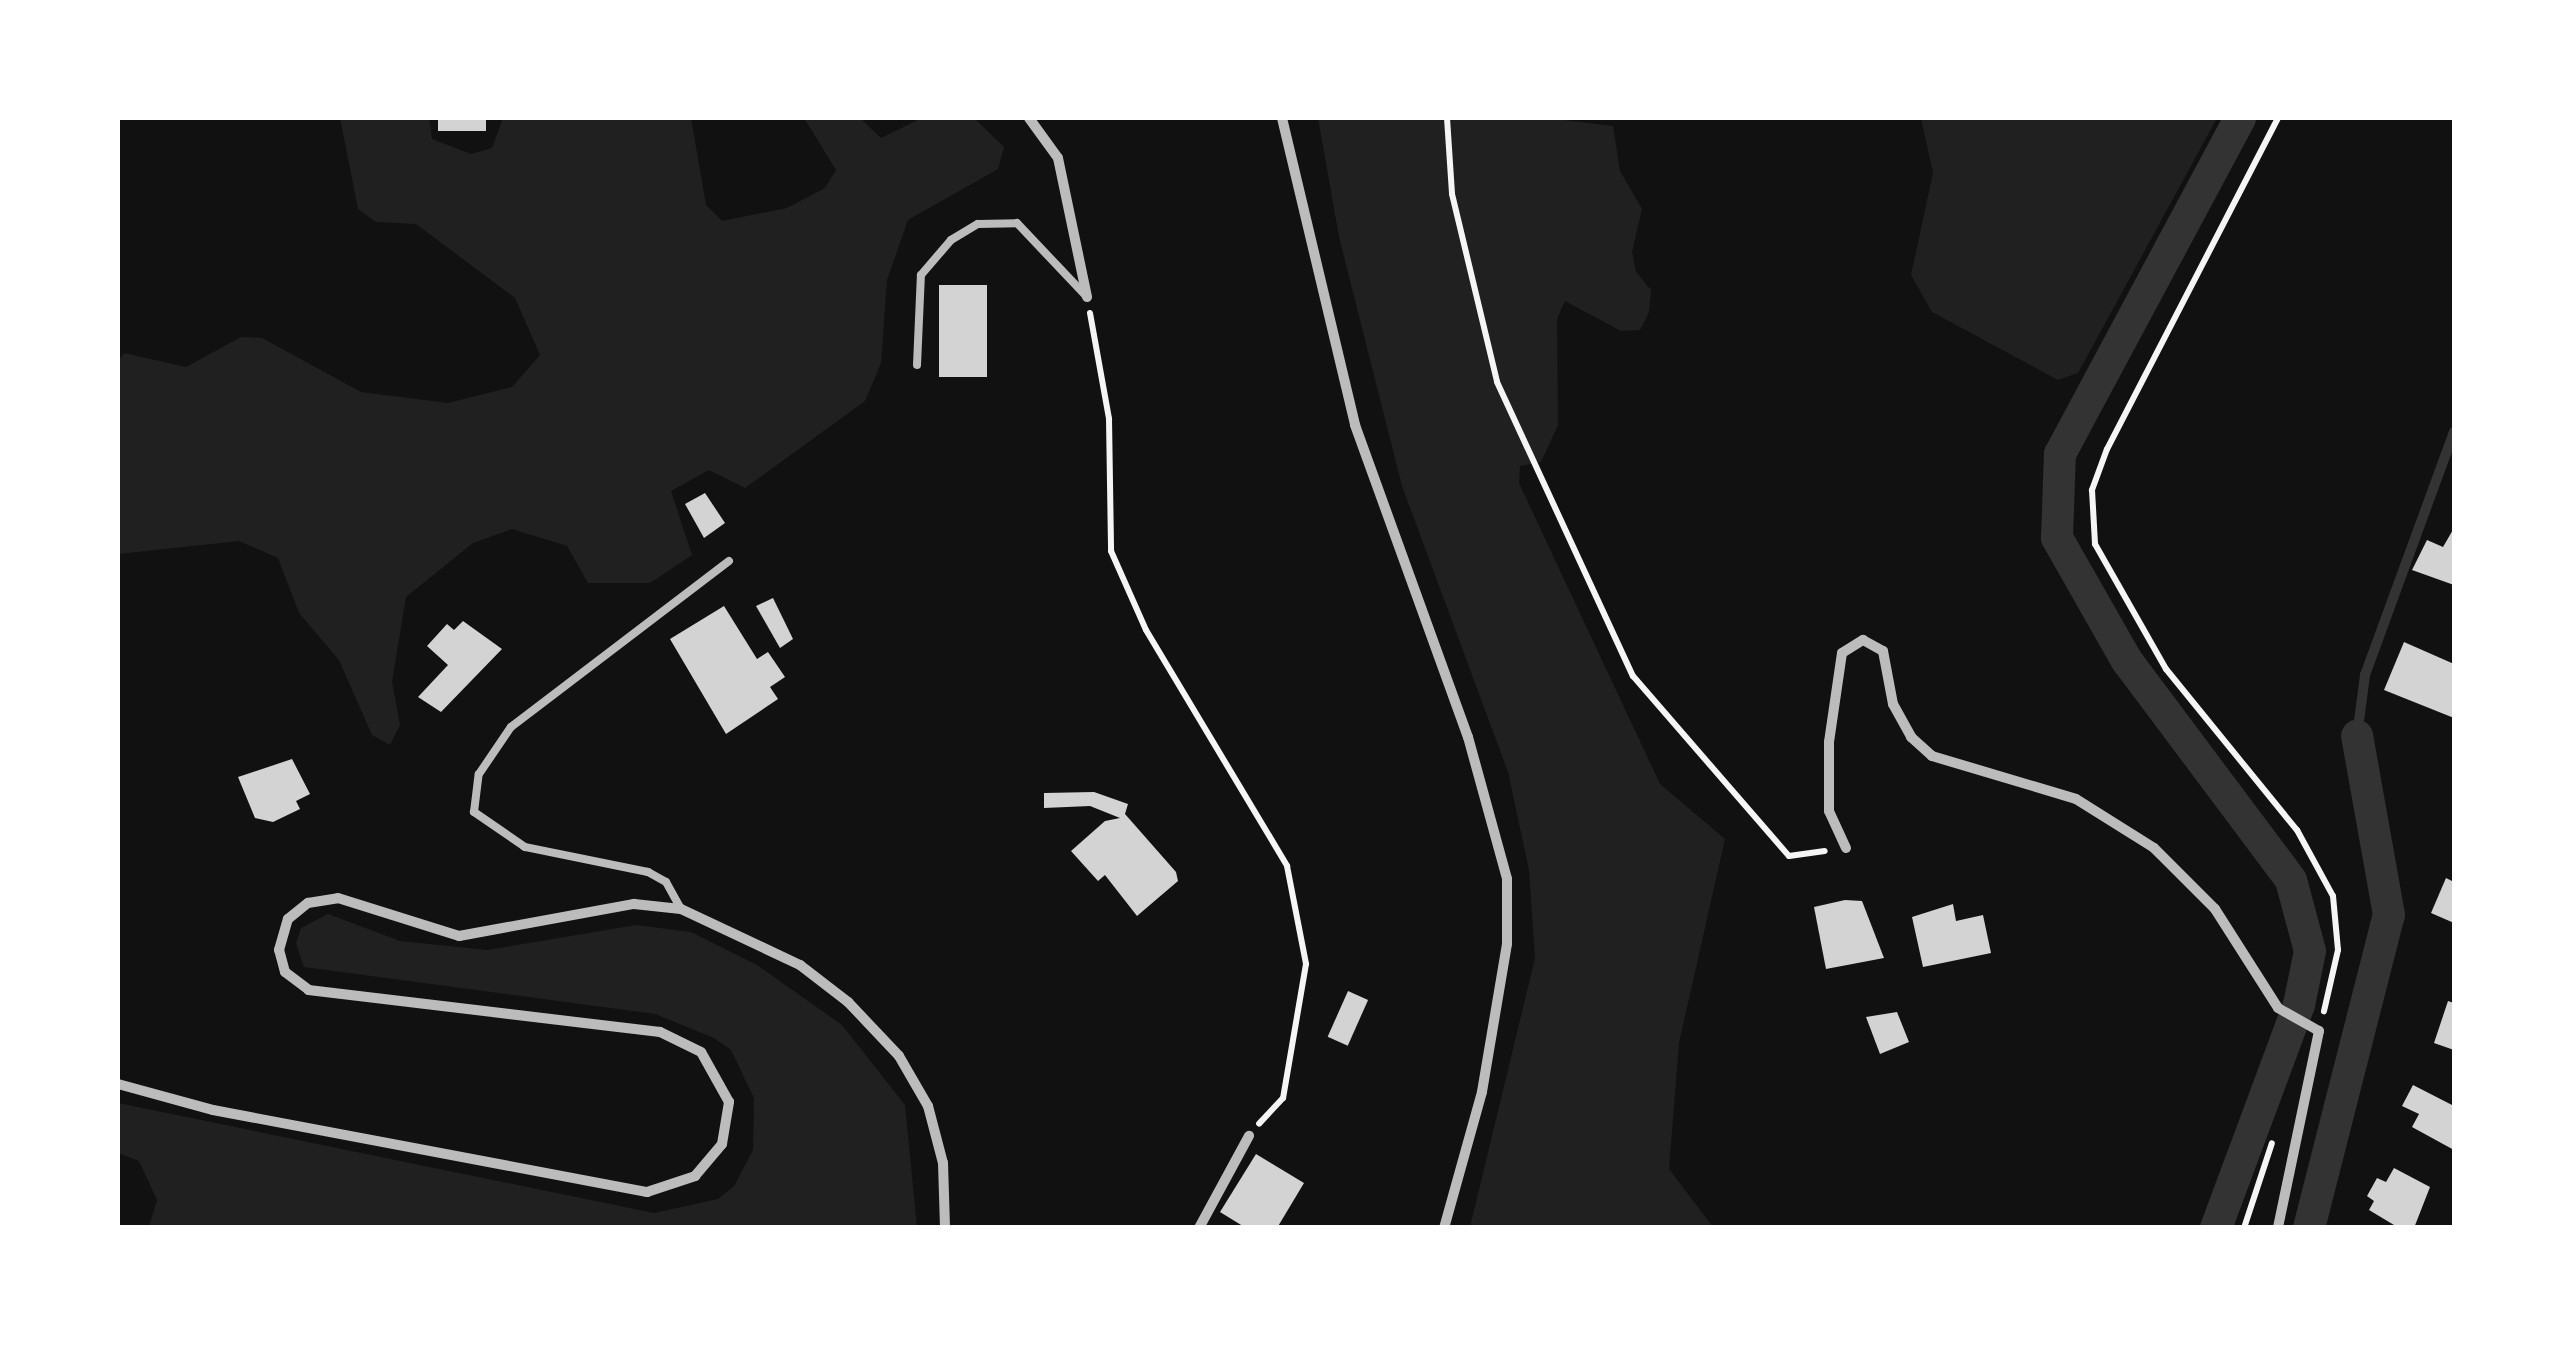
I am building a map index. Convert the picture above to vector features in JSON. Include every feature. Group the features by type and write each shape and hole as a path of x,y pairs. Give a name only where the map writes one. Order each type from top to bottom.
{"street":[{"path":"1029,118 1058,158 1087,297"},
{"path":"1282,118 1355,425 1468,737 1507,880 1507,944 1482,1092 1444,1228"},
{"path":"1846,848 1830,811 1830,742 1842,653 1863,640 1883,651 1892,704 1911,737 1932,756 2076,799 2154,848 2215,909 2278,1008 2319,1031 2278,1228"},
{"path":"118,1084 213,1110 646,1192 695,1176 722,1144 729,1102 700,1052 660,1032 308,990 285,972 279,950 288,919 308,903 338,898 459,936 634,904 681,909 800,966 848,1002 898,1056 928,1106 943,1164 945,1228"},
{"path":"1199,1228 1249,1136"}],"lane":[{"path":"917,365 921,275 951,240 978,224 1018,222 1087,297"},
{"path":"681,909 666,882 648,872 526,846 474,812 479,774 511,727 729,560"}],"path":[{"path":"1446,118 1452,194 1497,382 1632,676 1788,856 1846,848"},
{"path":"2278,118 2107,448 2092,490 2095,544 2166,669 2297,830 2332,896 2338,950 2319,1031"},
{"path":"1087,297 1109,419 1111,551 1146,630 1287,866 1303,948 1306,964 1283,1098 1249,1136"}],"shaded area":[{"path":"340,118 429,118 432,139 471,154 492,148 503,118 691,118 706,205 722,221 787,208 825,188 836,170 804,118 860,118 881,138 922,118 974,118 1004,147 998,169 908,220 887,280 881,363 865,401 745,488 709,470 671,491 692,555 650,583 588,583 567,546 512,529 473,543 406,597 392,682 400,725 390,745 372,735 339,660 299,613 278,558 239,541 118,554 118,361 124,353 186,367 241,337 262,338 361,392 448,403 512,387 540,355 515,298 416,224 376,222 358,209"},
{"path":"1318,118 1547,118 1613,126 1620,171 1642,209 1632,252 1636,272 1651,290 1649,312 1640,330 1621,331 1565,301 1557,319 1558,425 1541,462 1520,466 1519,483 1660,784 1725,839 1679,1043 1669,1169 1713,1227 1470,1227 1535,958 1529,870 1508,772 1402,486 1339,237"},
{"path":"1921,118 2217,118 2078,373 2058,380 1932,312 1911,275 1933,173"},
{"path":"328,914 400,941 487,950 636,925 691,932 757,965 842,1025 905,1105 917,1227 149,1227 157,1200 139,1161 118,1153 118,1103 654,1213 718,1199 734,1186 753,1150 754,1098 731,1050 714,1038 655,1014 304,967 296,943 301,928"}],"building":[{"path":"438,118 486,118 486,131 438,131"},
{"path":"939,285 987,285 987,377 939,377"},
{"path":"705,493 725,523 704,538 685,504"},
{"path":"2454,528 2454,585 2412,570 2427,540 2443,547"},
{"path":"773,598 793,639 780,648 756,606"},
{"path":"724,606 757,659 768,652 785,677 770,687 778,699 726,734 670,639"},
{"path":"463,621 502,649 441,712 418,697 448,665 427,646 447,624 454,630"},
{"path":"2404,642 2454,664 2454,718 2384,690"},
{"path":"292,759 310,794 296,801 300,809 273,822 255,818 238,777"},
{"path":"1094,792 1128,804 1125,814 1176,872 1178,881 1137,916 1105,875 1098,881 1071,851 1105,821 1120,818 1090,806 1044,808 1044,793"},
{"path":"2446,878 2454,882 2454,923 2431,913"},
{"path":"1845,900 1862,901 1884,958 1826,969 1814,907"},
{"path":"1953,904 1956,921 1983,915 1991,953 1923,967 1912,917"},
{"path":"1348,991 1368,1000 1348,1046 1328,1037"},
{"path":"2448,1001 2454,1003 2454,1050 2434,1043"},
{"path":"1897,1012 1909,1042 1880,1054 1866,1017"},
{"path":"2413,1085 2454,1106 2454,1150 2412,1127 2419,1114 2402,1106"},
{"path":"1256,1154 1304,1183 1277,1228 1246,1228 1220,1212"},
{"path":"2394,1168 2430,1187 2414,1228 2399,1228 2369,1210 2374,1201 2367,1196 2377,1178 2386,1182"}],"waterway":[{"path":"2216,1228 2299,1005 2310,951 2291,880 2127,661 2057,538 2060,454 2240,118"},
{"path":"2357,736 2365,675 2454,432"},
{"path":"2309,1228 2389,915 2357,736"}]}
